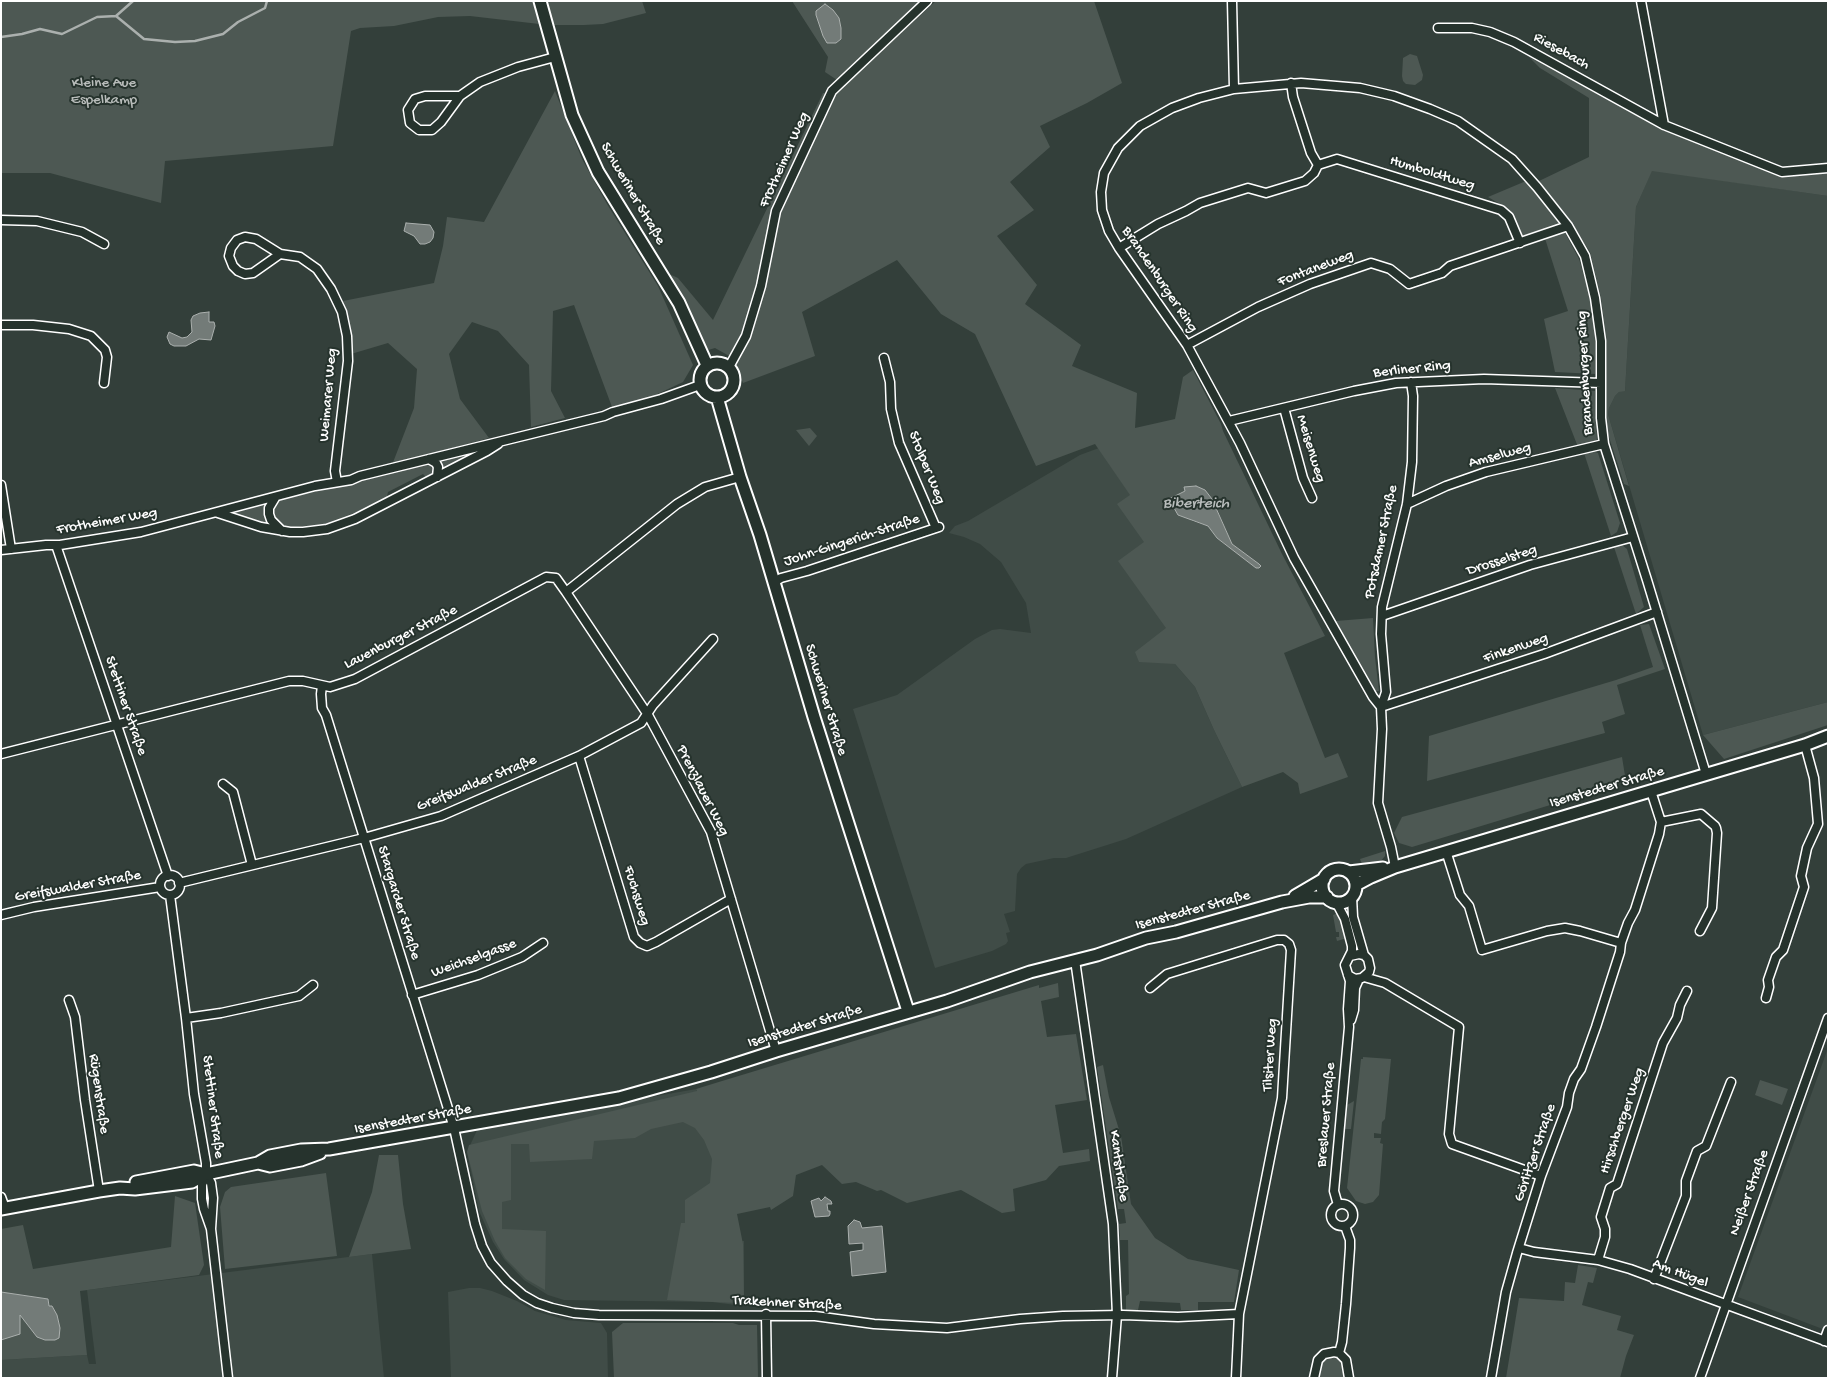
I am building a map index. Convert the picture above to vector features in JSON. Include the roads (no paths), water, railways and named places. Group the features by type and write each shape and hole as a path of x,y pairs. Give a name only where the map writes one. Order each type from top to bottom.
{"street":[{"name":"Schweriner Straße","path":"540,1 572,115 598,172 679,304 707,366"},
{"name":"Frotheimer Weg","path":"729,366 746,336 761,286 776,211 832,91 927,1"},
{"path":"1232,1 1234,89"},
{"path":"1640,1 1664,125"},
{"name":"Riesebach","path":"1438,28 1472,28 1490,32 1514,42 1664,125 1782,172 1828,168"},
{"path":"460,96 425,96 415,99 408,110 410,123 419,130 432,130 441,122 460,96 480,82 518,67 555,57"},
{"path":"1119,248 1158,224 1200,202 1248,188 1266,193 1274,191 1305,181 1314,173 1318,165 1311,153 1296,106 1291,83"},
{"name":"Brandenburger Ring","path":"1381,707 1373,697 1294,558 1229,421 1187,345 1119,248 1109,231 1102,210 1101,192 1104,174 1118,148 1140,126 1172,108 1198,98 1234,89 1291,83 1360,88 1394,96 1458,121 1512,158 1538,186 1568,226 1585,256 1595,298 1601,341 1601,418 1604,444 1706,774"},
{"name":"Humboldtweg","path":"1318,165 1337,159 1501,210 1509,217 1520,243"},
{"path":"1,220 37,222 82,232 104,244"},
{"name":"Fontaneweg","path":"1187,345 1258,307 1310,284 1371,264 1390,268 1409,284 1442,273 1450,266 1568,226"},
{"name":"Weimarer Weg","path":"280,254 254,273 245,274 238,272 232,266 229,256 231,248 237,240 245,238 256,239 280,254 300,257 317,269 332,289 342,312 347,336 348,361 335,471 337,482"},
{"path":"1,325 33,325 69,329 91,336 105,350 107,356 104,383"},
{"name":"Stolper Weg","path":"884,358 890,382 892,409 899,443 938,527"},
{"path":"714,362 722,362 729,366 734,374 734,382 730,390 724,395 717,397 706,394 700,385 700,374 707,366 714,362"},
{"name":"Berliner Ring","path":"1229,421 1354,391 1411,382 1484,379 1601,383"},
{"name":"Potsdamer Straße","path":"1381,707 1386,692 1381,634 1382,607 1407,504 1412,462 1413,396 1411,382"},
{"name":"Frotheimer Weg","path":"1,550 56,545 141,532 592,417 604,416 700,385"},
{"name":"Schweriner Straße","path":"717,397 816,726 908,1011"},
{"name":"Meisenweg","path":"1284,408 1303,478 1312,498"},
{"name":"Frotheimer Weg","path":"217,513 261,527 282,530 304,532 327,528 355,519 487,452 502,441"},
{"name":"Amselweg","path":"1407,504 1446,486 1486,472 1604,444"},
{"path":"429,459 436,463 438,467 437,477"},
{"path":"566,592 677,504 705,487 740,477"},
{"path":"1,485 11,549"},
{"path":"275,498 269,508 269,514 271,520 282,530"},
{"name":"John-Gingerich-Straße","path":"774,582 781,578 938,527"},
{"name":"Drosselsteg","path":"1382,616 1530,565 1633,537"},
{"name":"Stettiner Straße","path":"56,545 168,876"},
{"name":"Lauenburger Straße","path":"1,754 289,681 303,680 322,686 337,686 355,679 546,577 556,578 566,592"},
{"name":"Prenzlauer Weg","path":"566,592 648,715 711,832 776,1051"},
{"name":"Finkenweg","path":"1381,707 1544,654 1657,612"},
{"name":"Greifswalder Straße","path":"179,883 364,838 441,816 579,756 641,723 653,705 713,639"},
{"name":"Stargarder Straße","path":"322,686 322,708 326,715 454,1128"},
{"path":"1381,707 1382,729 1378,803 1395,867"},
{"name":"Isenstedter Straße","path":"1354,891 1371,877 1395,867 1805,745 1828,736"},
{"path":"1766,998 1769,987 1768,980 1776,957 1783,950 1804,887 1801,876 1807,848 1818,824 1814,778 1805,745"},
{"name":"Fuchsweg","path":"579,756 634,937 640,943 647,946 656,942 731,899"},
{"path":"223,784 233,792 252,865"},
{"path":"1651,791 1661,822 1701,814 1715,826 1718,833 1712,908 1700,931"},
{"name":"Görlitzer Straße","path":"1491,1378 1506,1292 1541,1176 1567,1107 1574,1079 1581,1068 1596,1027 1620,952 1621,943 1635,910 1661,822"},
{"path":"1446,851 1460,895 1469,906 1482,950 1547,930 1566,928 1621,943"},
{"name":"Isenstedter Straße","path":"1349,872 1395,867"},
{"path":"1362,978 1369,972 1370,963 1364,955 1353,917 1355,880 1349,872 1343,869 1335,869 1328,873 1322,888 1345,920 1351,940 1352,952 1345,965 1348,975 1352,978 1385,983"},
{"path":"168,876 174,877 179,883 178,890 170,895 164,893 160,887 162,879 168,876"},
{"name":"Isenstedter Straße","path":"1282,902 1324,879"},
{"name":"Greifswalder Straße","path":"1,916 34,907 160,887"},
{"path":"1332,900 1347,901 1354,891"},
{"name":"Stettiner Straße","path":"170,895 194,1094 197,1103 206,1174 211,1183 213,1198 211,1228 228,1378"},
{"name":"Isenstedter Straße","path":"3,1209 120,1188 135,1190 192,1182 206,1174 258,1163 270,1166 301,1160 329,1150 619,1098 947,1001 1030,972 1146,938 1176,932 1282,902 1309,897 1332,900"},
{"name":"Tilsiter Weg","path":"1150,988 1167,974 1277,940 1284,940 1289,944 1291,950 1282,1098 1239,1314"},
{"name":"Weichselgasse","path":"412,996 478,975 522,957 543,943"},
{"path":"1350,956 1364,955"},
{"name":"Kantstraße","path":"1075,960 1113,1224 1117,1315 1112,1378"},
{"path":"1370,968 1385,983 1459,1027 1449,1134 1452,1144 1541,1176"},
{"name":"Breslauer Straße","path":"1345,1226 1338,1226 1331,1219 1331,1212 1338,1205 1334,1191 1349,1027 1350,987 1348,975"},
{"name":"Breslauer Straße","path":"1349,1027 1354,1010 1355,988 1362,978"},
{"path":"186,1018 221,1013 299,996 313,985"},
{"name":"Hirschberger Weg","path":"1598,1260 1606,1237 1601,1217 1610,1188 1617,1184 1663,1043 1677,1018 1680,1005 1687,991"},
{"name":"Rügenstraße","path":"69,1000 75,1017 86,1109 99,1191"},
{"name":"Neißer Straße","path":"1700,1378 1828,1018"},
{"path":"1654,1279 1686,1196 1686,1181 1697,1151 1706,1146 1731,1082"},
{"name":"Trakehner Straße","path":"454,1128 475,1224 482,1246 491,1263 523,1295 537,1303 552,1308 574,1313 599,1315 766,1314 815,1316 874,1324 947,1328 1020,1319 1117,1315 1178,1317 1239,1314"},
{"path":"1,1197 3,1209"},
{"path":"1338,1205 1346,1205 1352,1210 1351,1221 1345,1226 1350,1240 1350,1248 1346,1304 1339,1353"},
{"name":"Am Hügel","path":"1519,1248 1534,1252 1598,1260 1826,1341"},
{"path":"766,1314 767,1378"},
{"path":"1236,1378 1239,1314"},
{"path":"1826,1341 1828,1330"},
{"path":"1316,1378 1315,1366 1318,1360 1329,1352 1339,1353 1346,1360 1348,1375"}],"water":[{"path":"825,4 839,18 841,39 836,43 827,43 816,15 816,11"},
{"path":"406,223 430,225 434,232 433,238 430,242 420,244 414,236 404,231"},
{"path":"209,312 209,322 214,322 215,326 211,340 199,339 186,346 170,344 167,337 169,332 182,338 187,337 192,332 191,320 193,316"},
{"name":"Biberteich","path":"1196,486 1205,490 1212,499 1232,544 1259,564 1261,566 1259,568 1256,568 1217,538 1208,526 1178,515 1169,499 1185,491 1184,487"},
{"path":"825,1197 832,1204 827,1204 828,1211 830,1211 829,1216 815,1217 811,1201 819,1198 821,1201"},
{"path":"854,1220 860,1222 862,1228 882,1226 886,1272 852,1276 850,1252 863,1250 863,1243 849,1244 848,1226"},
{"path":"1,1292 48,1299 49,1306 52,1306 57,1315 60,1328 59,1338 45,1340 37,1337 20,1315 20,1334 1,1340"}],"waterway":[{"path":"116,16 133,1"},
{"path":"1,37 40,29 62,34 97,17 116,16 144,39 175,42 195,41 223,34 238,22 265,8 267,1"}],"park label":[{"name":"Kleine Aue Espelkamp","path":"104,92"}]}
